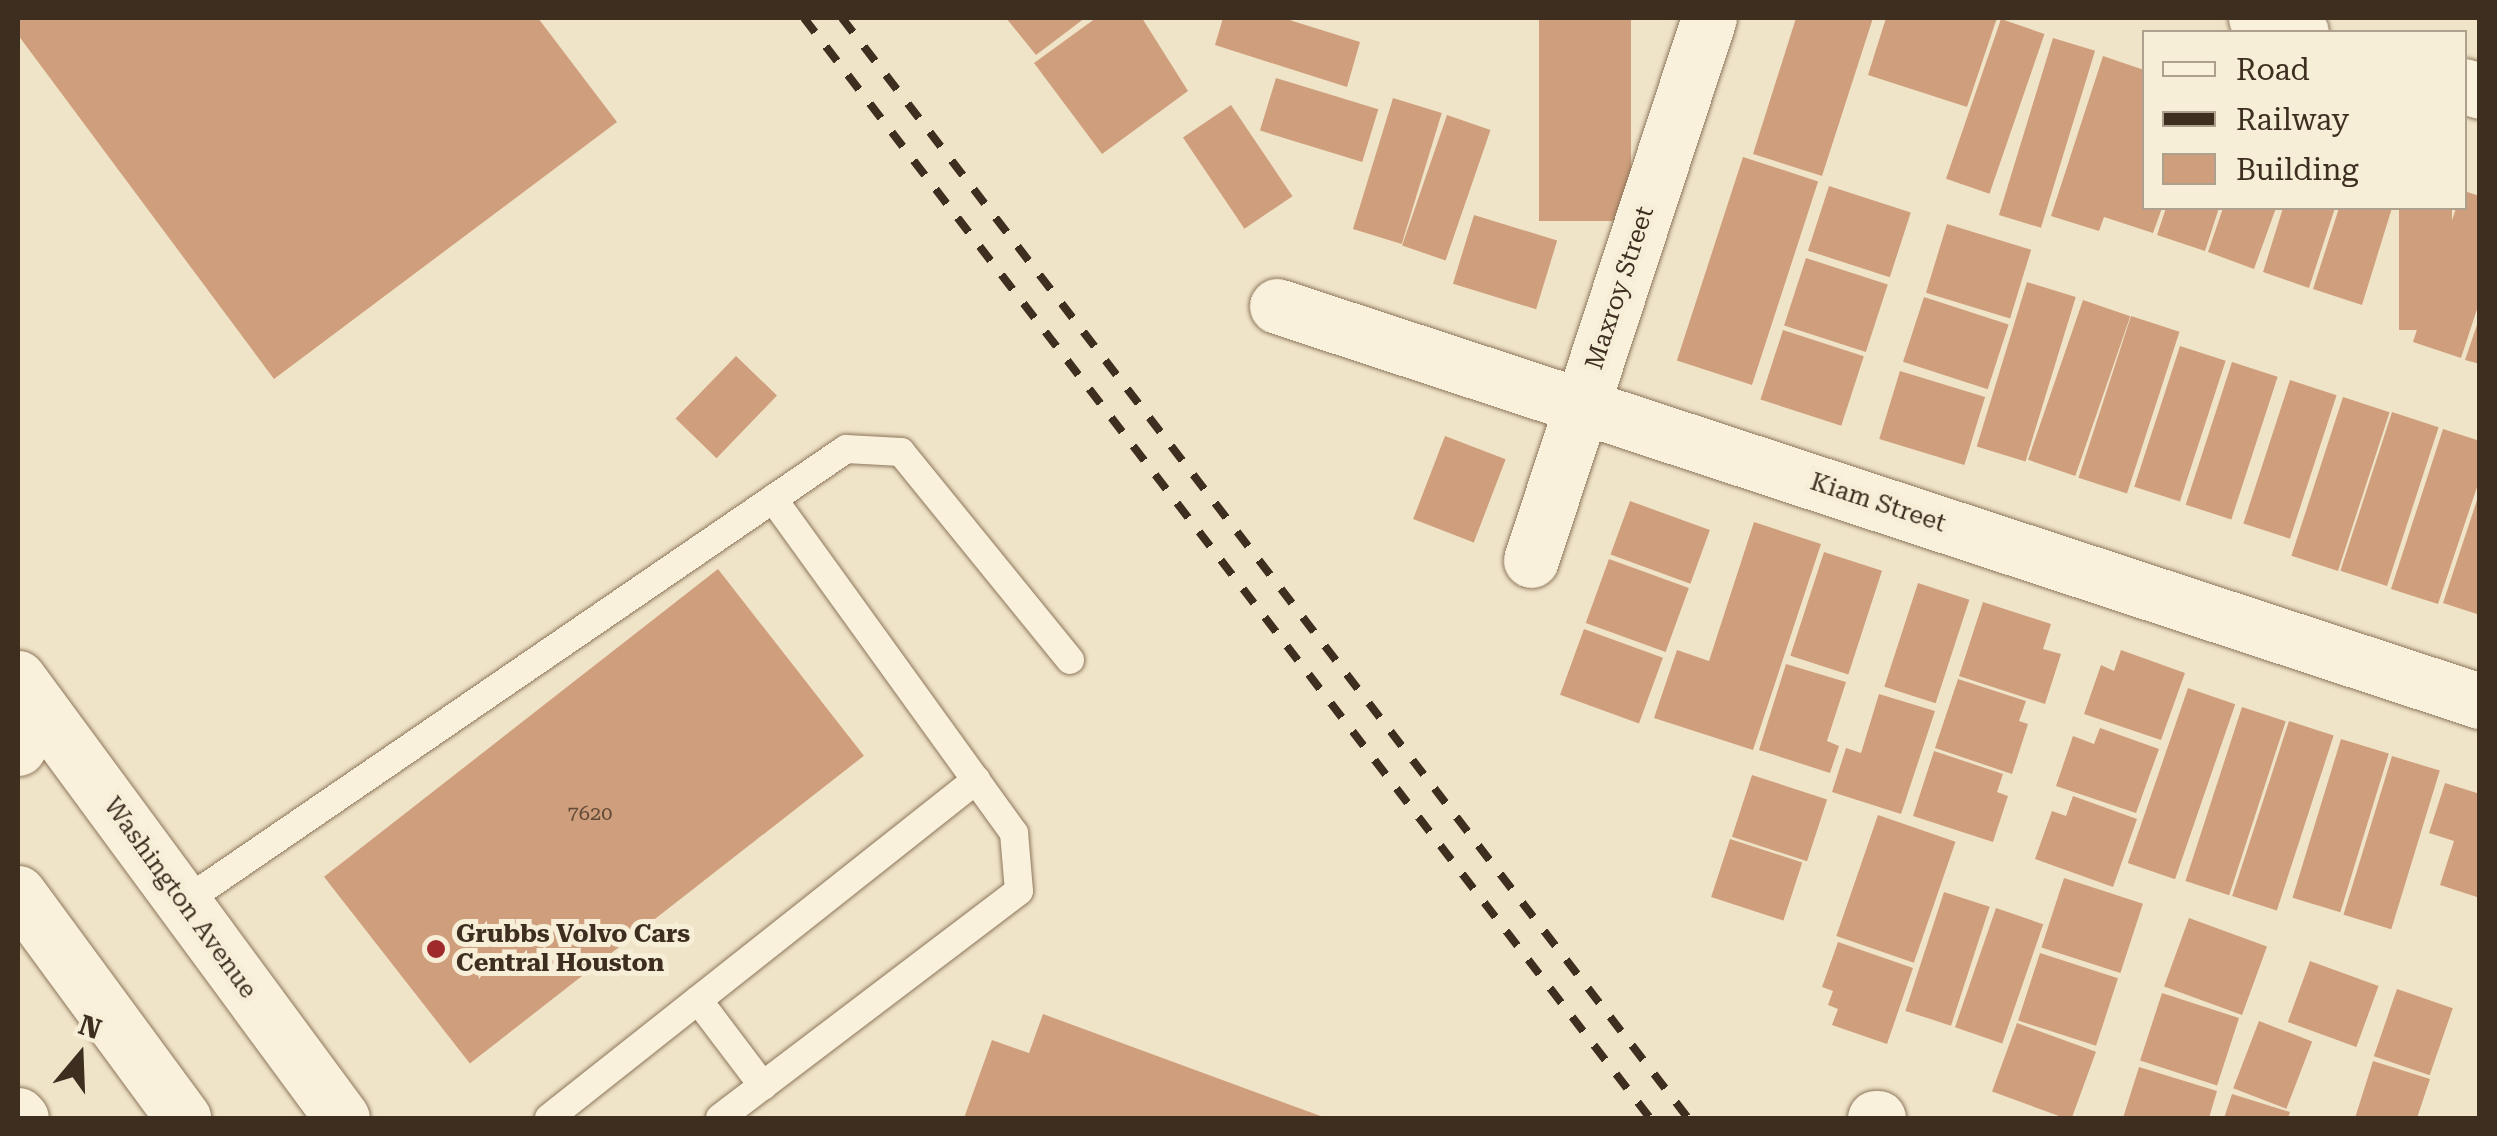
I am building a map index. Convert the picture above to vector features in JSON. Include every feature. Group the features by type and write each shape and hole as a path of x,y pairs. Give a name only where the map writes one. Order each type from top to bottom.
{"street":[{"name":"Maxroy Street","path":"1530,560 1709,18"},
{"path":"2256,18 2295,30"},
{"name":"Kiam Street","path":"1277,306 2480,701"},
{"name":"Washington Avenue","path":"25,712 184,902 342,1118"},
{"path":"18,893 183,1118"}],"lane":[{"path":"184,902 846,448 901,452 1070,660"},
{"path":"720,1118 1019,892 1014,833 773,499"},
{"path":"549,1118 976,780"},
{"path":"698,1000 763,1086"}],"building":[{"path":"18,18 538,18 617,122 274,379 18,35"},
{"path":"1006,18 1085,18 1036,55"},
{"path":"1096,18 1142,18 1188,91 1102,154 1034,63"},
{"path":"1223,18 1283,18 1360,42 1347,87 1215,45"},
{"path":"1539,18 1631,18 1631,221 1539,221"},
{"path":"1796,18 1873,18 1822,176 1753,154"},
{"path":"1886,18 1997,18 1967,107 1868,75"},
{"path":"2001,19 2044,34 1989,194 1946,179"},
{"path":"2053,38 2095,51 2041,228 1999,215"},
{"path":"2103,56 2142,69 2142,210 2161,210 2153,233 2104,217 2099,231 2051,216"},
{"path":"1276,78 1378,109 1362,162 1260,131"},
{"path":"1393,98 1442,113 1402,244 1353,229"},
{"path":"1231,105 1293,196 1244,229 1183,137"},
{"path":"1447,115 1490,130 1446,260 1402,245"},
{"path":"1743,157 1818,181 1752,385 1677,361"},
{"path":"1829,186 1911,213 1890,277 1808,251"},
{"path":"2467,192 2480,196 2480,300 2461,358 2413,342 2455,210 2467,210"},
{"path":"2165,210 2218,210 2205,251 2157,235"},
{"path":"2222,210 2275,210 2254,269 2208,252"},
{"path":"2282,210 2334,210 2309,288 2263,272"},
{"path":"2338,210 2391,210 2362,305 2313,289"},
{"path":"2399,210 2452,210 2452,330 2399,330"},
{"path":"1474,215 1557,240 1536,309 1453,284"},
{"path":"1947,224 2031,250 2010,319 1926,293"},
{"path":"1806,258 1888,285 1866,352 1784,326"},
{"path":"2027,282 2076,297 2025,461 1977,446"},
{"path":"1924,297 2009,325 1988,389 1903,362"},
{"path":"2083,300 2130,316 2075,476 2028,460"},
{"path":"2131,316 2180,332 2127,493 2078,478"},
{"path":"2480,319 2480,364 2465,360"},
{"path":"1783,330 1864,356 1841,426 1760,399"},
{"path":"2180,346 2226,361 2180,502 2134,487"},
{"path":"736,356 777,396 717,458 676,419"},
{"path":"2232,362 2278,377 2231,519 2186,505"},
{"path":"1900,371 1985,397 1964,465 1879,439"},
{"path":"2290,380 2337,395 2290,539 2243,524"},
{"path":"2343,397 2390,412 2338,571 2291,556"},
{"path":"2392,412 2439,427 2387,586 2340,571"},
{"path":"2443,429 2480,441 2480,478 2438,604 2391,589"},
{"path":"1445,436 1506,459 1474,542 1413,519"},
{"path":"2480,494 2480,615 2443,603"},
{"path":"1630,501 1710,530 1690,584 1611,555"},
{"path":"1754,522 1821,544 1753,750 1654,718 1677,650 1709,661"},
{"path":"1824,552 1882,571 1848,675 1790,656"},
{"path":"1609,559 1689,588 1666,652 1586,623"},
{"path":"718,569 864,756 470,1064 324,877"},
{"path":"1918,583 1969,600 1936,703 1884,687"},
{"path":"1983,602 2051,624 2043,649 2061,654 2045,704 1959,676"},
{"path":"1584,629 1663,658 1639,724 1560,695"},
{"path":"2121,650 2185,673 2161,740 2084,714 2101,665 2114,671"},
{"path":"1786,664 1846,682 1827,741 1839,746 1830,773 1759,750"},
{"path":"1958,679 2026,701 2019,721 2028,724 2012,774 1935,748"},
{"path":"2188,688 2235,704 2175,879 2128,863"},
{"path":"1879,694 1935,711 1901,814 1832,792 1846,748 1861,753"},
{"path":"2242,707 2286,721 2229,895 2185,881"},
{"path":"2289,721 2334,736 2277,911 2232,896"},
{"path":"2100,728 2159,749 2136,813 2056,786 2073,736 2094,744"},
{"path":"2341,739 2389,754 2340,912 2292,898"},
{"path":"1934,751 2003,774 1997,792 2008,796 1993,842 1913,816"},
{"path":"2392,756 2440,771 2391,929 2343,915"},
{"path":"1752,775 1827,799 1807,861 1732,837"},
{"path":"2445,783 2480,794 2480,898 2440,885 2454,841 2429,833"},
{"path":"2073,796 2137,819 2113,887 2035,859 2052,811 2066,816"},
{"path":"1878,815 1956,842 1914,963 1836,936"},
{"path":"1730,839 1802,862 1783,920 1711,897"},
{"path":"2064,878 2143,904 2120,973 2041,947"},
{"path":"1944,892 1990,907 1951,1026 1905,1011"},
{"path":"1996,908 2043,924 2002,1043 1955,1027"},
{"path":"2189,918 2267,946 2242,1015 2164,987"},
{"path":"1838,942 1913,968 1887,1044 1832,1025 1838,1009 1828,1005 1833,991 1822,987"},
{"path":"2040,953 2118,978 2096,1046 2018,1021"},
{"path":"2310,961 2379,986 2356,1047 2288,1022"},
{"path":"2397,989 2453,1008 2430,1075 2374,1056"},
{"path":"2162,993 2239,1018 2217,1086 2140,1061"},
{"path":"1043,1014 1326,1118 964,1118 992,1040 1029,1053"},
{"path":"2259,1021 2312,1041 2286,1109 2233,1088"},
{"path":"2017,1023 2096,1052 2072,1118 1992,1092"},
{"path":"2373,1061 2430,1079 2417,1118 2355,1118"},
{"path":"2139,1067 2217,1091 2209,1118 2123,1118"},
{"path":"2232,1094 2290,1112 2288,1118 2224,1118"}],"railway":[{"path":"804,18 1650,1118"},
{"path":"842,18 1688,1118"}],"place":[{"name":"Grubbs Volvo Cars Central Houston","path":"436,949"}]}
